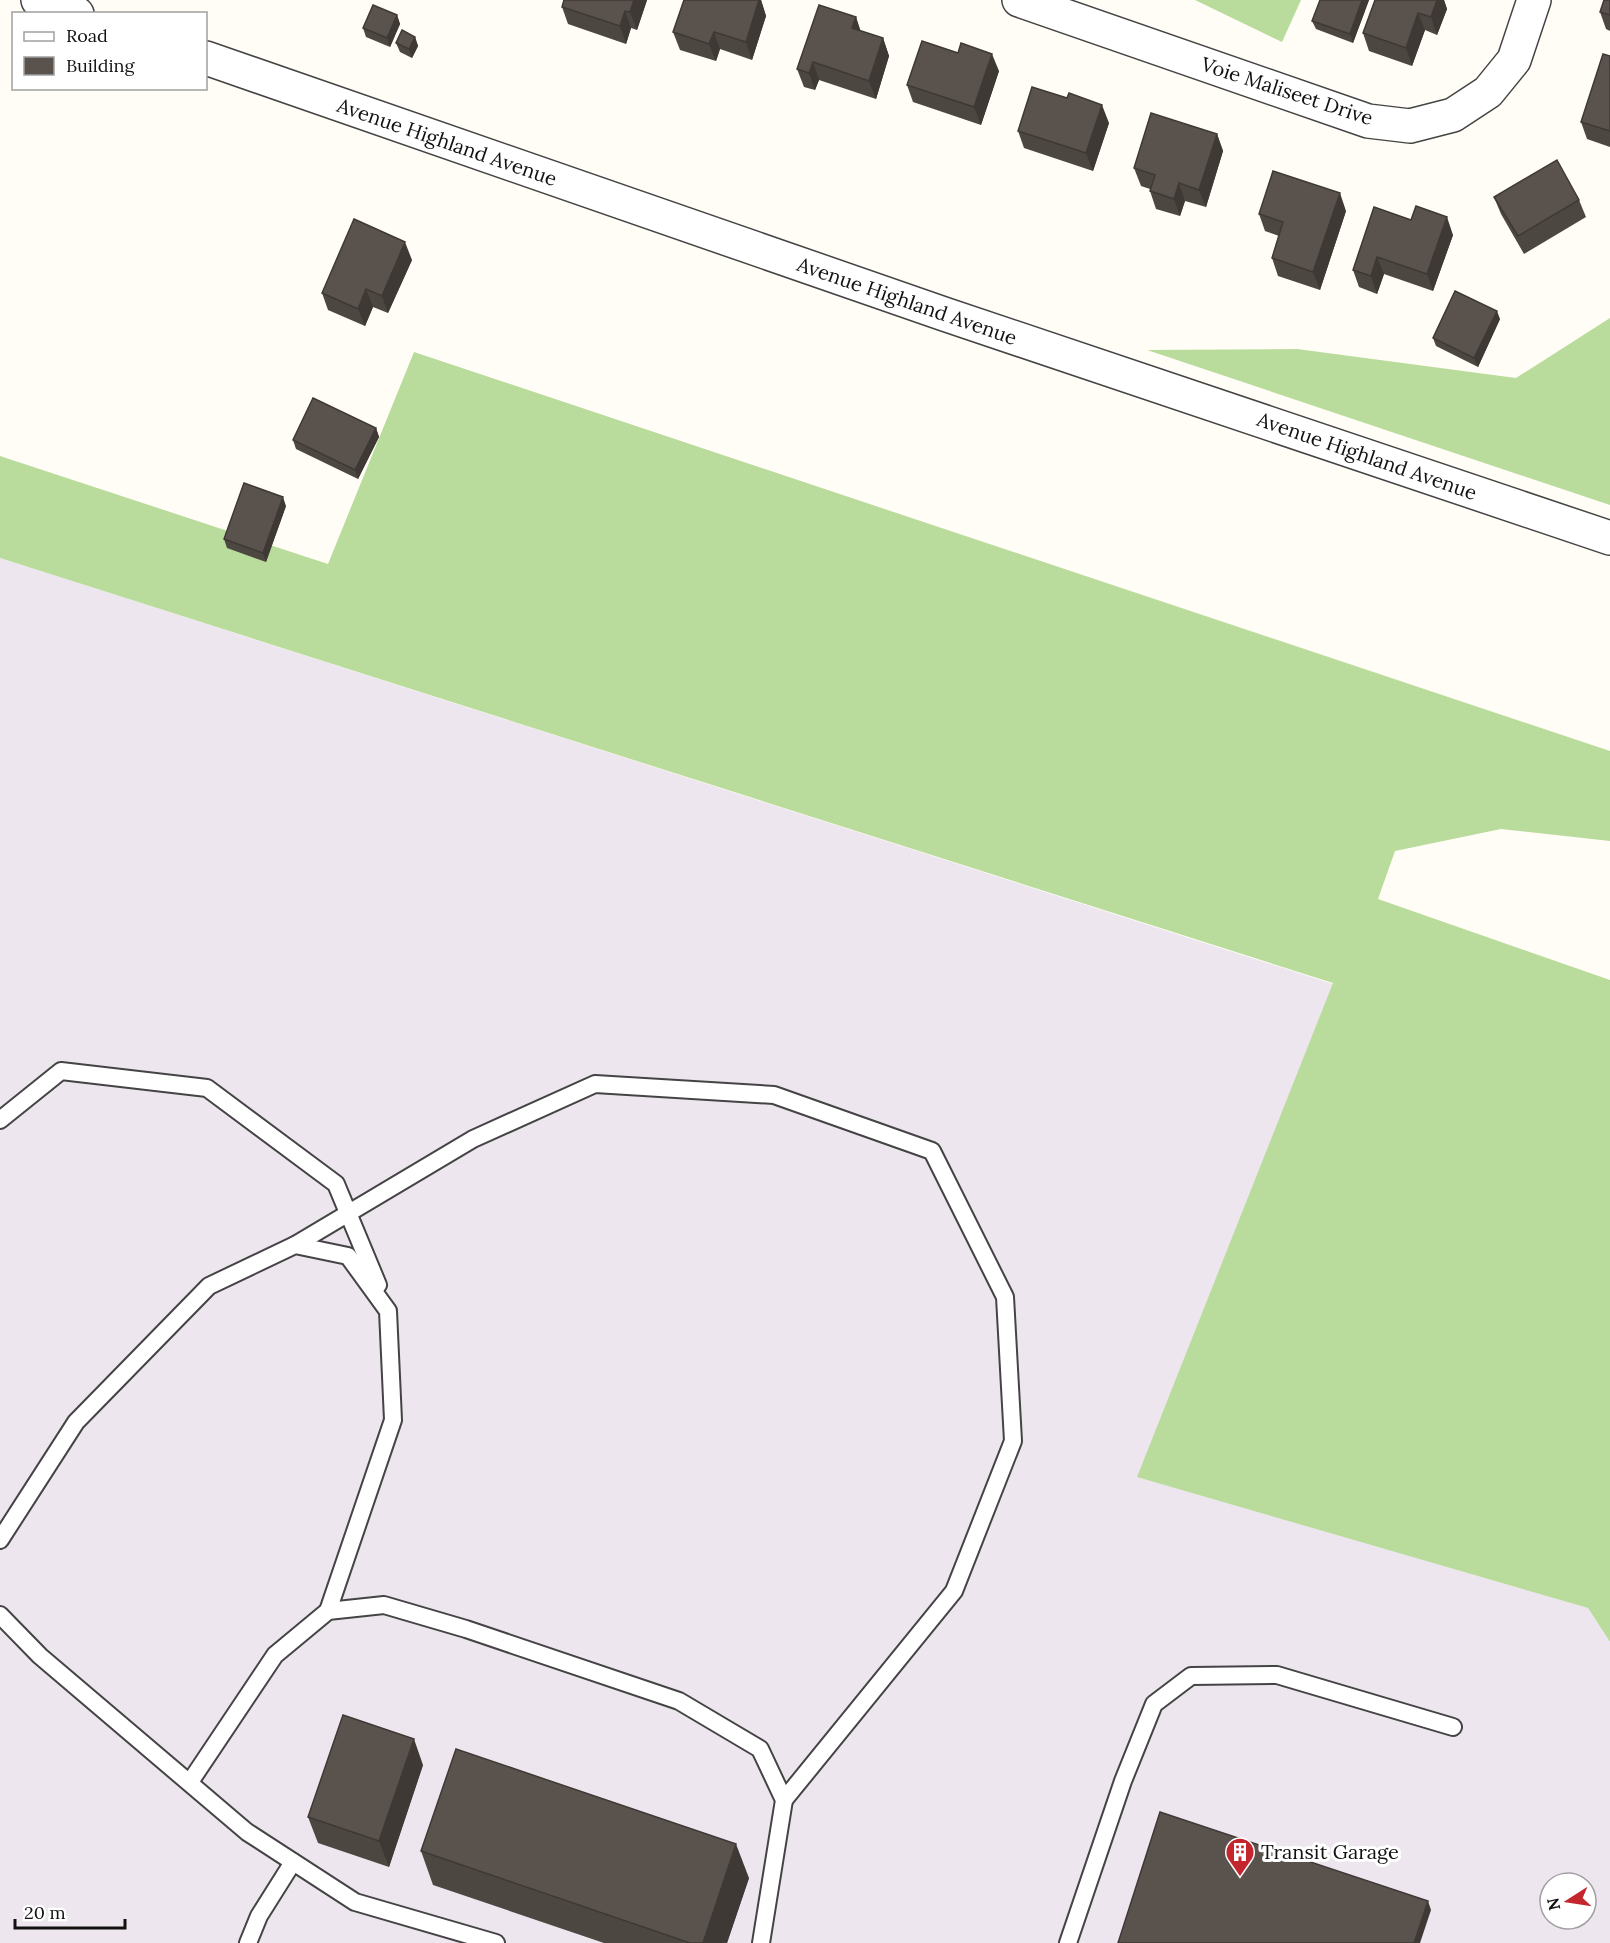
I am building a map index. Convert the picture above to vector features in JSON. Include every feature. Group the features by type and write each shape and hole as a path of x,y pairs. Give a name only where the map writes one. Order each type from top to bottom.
{"street":[{"path":"38,0 71,12"},
{"name":"Voie Maliseet Drive","path":"1019,0 1368,121 1410,126 1453,115 1488,92 1514,60 1534,0"},
{"name":"Avenue Highland Avenue","path":"207,58 955,318 1610,538"}],"lane":[{"path":"0,1120 61,1071 207,1088 336,1184 388,1311 393,1420 328,1611 275,1655 190,1782"},
{"path":"0,1540 76,1422 209,1286 295,1245 473,1139 595,1084 774,1095 932,1151 1005,1297 1013,1441 954,1591 784,1800 761,1943"},
{"path":"295,1245 348,1256 388,1311"},
{"path":"328,1611 384,1605 466,1629 679,1701 760,1749 784,1800"},
{"path":"0,1615 40,1656 247,1832 355,1902 496,1943"},
{"path":"1068,1943 1124,1781 1154,1704 1191,1676 1277,1675 1454,1727"},
{"path":"248,1943 259,1916 293,1862"}],"shaded area":[{"path":"0,558 1333,984 1138,1477 1588,1608 1610,1642 1610,1943 0,1943"}],"green space":[{"path":"1195,0 1301,0 1282,42"},
{"path":"1610,318 1610,505 1147,350 1297,349 1516,378"},
{"path":"414,352 1610,751 1610,841 1501,829 1395,851 1378,899 1610,980 1610,1642 1588,1608 1137,1477 1333,983 0,558 0,456 328,564"}],"building":[{"path":"564,0 634,0 630,12 625,11 620,26 562,7"},
{"path":"684,0 759,0 746,42 714,32 709,44 673,32"},
{"path":"1320,0 1362,0 1350,34 1312,21"},
{"path":"1375,0 1437,0 1431,17 1418,13 1406,48 1363,33"},
{"path":"1604,0 1610,0 1610,15 1600,12"},
{"path":"373,5 397,15 387,38 363,28"},
{"path":"819,5 856,17 852,28 883,38 869,81 813,62 809,73 797,69"},
{"path":"402,30 415,37 409,49 396,43"},
{"path":"922,41 958,53 961,43 992,54 974,107 907,85"},
{"path":"1603,54 1610,56 1610,131 1581,122"},
{"path":"1032,87 1067,98 1069,93 1102,105 1086,153 1018,131"},
{"path":"1151,113 1217,134 1199,190 1179,183 1174,199 1150,191 1155,175 1134,168"},
{"path":"1557,160 1579,200 1518,236 1494,197"},
{"path":"1273,171 1340,193 1313,272 1272,258 1283,222 1259,214"},
{"path":"1416,206 1447,217 1427,274 1377,257 1371,276 1353,270 1374,207 1411,220"},
{"path":"354,219 405,242 382,296 366,289 358,309 322,293"},
{"path":"1455,291 1497,311 1474,358 1433,338"},
{"path":"313,398 376,428 355,470 293,440"},
{"path":"244,483 283,497 263,553 224,539"},
{"path":"343,1715 414,1739 379,1841 308,1817"},
{"path":"456,1749 736,1844 703,1943 690,1943 421,1851"},
{"name":"Transit Garage","path":"1160,1812 1428,1901 1414,1943 1118,1943"}],"place":[{"name":"Transit Garage","path":"1240,1878"}]}
